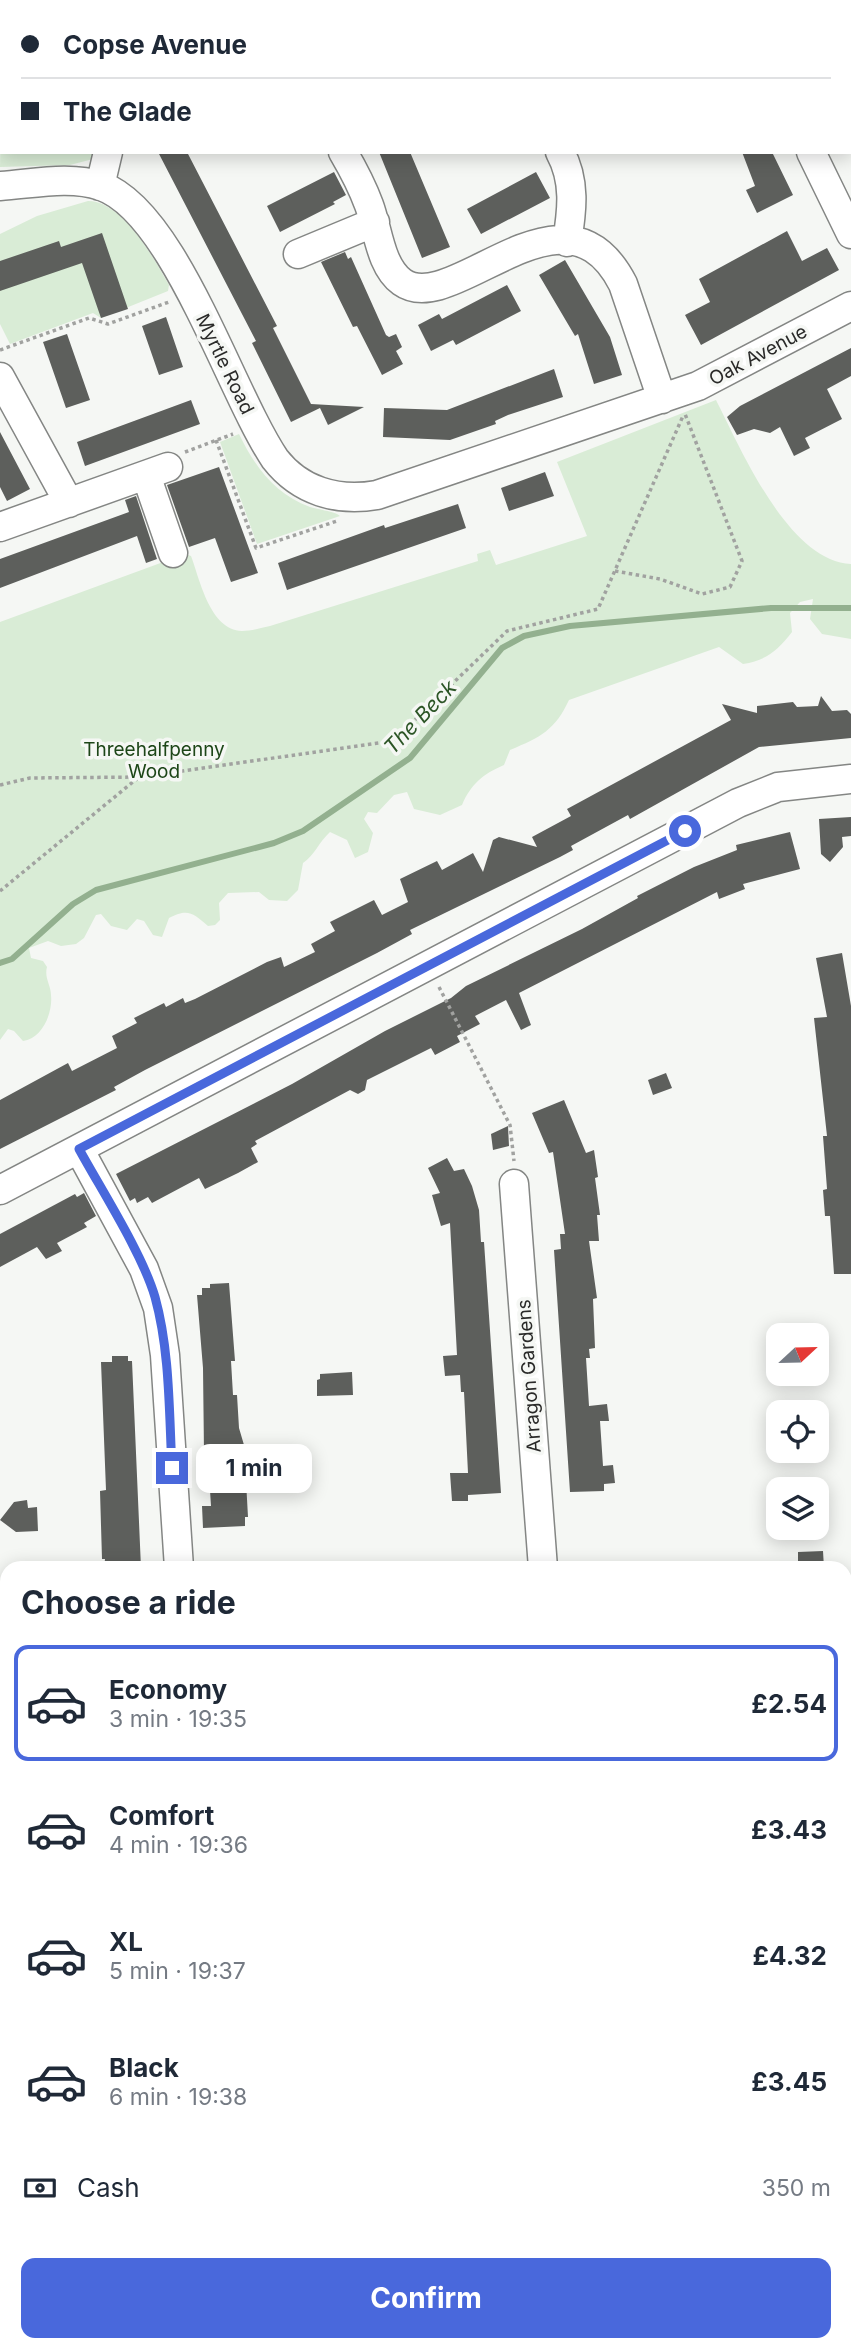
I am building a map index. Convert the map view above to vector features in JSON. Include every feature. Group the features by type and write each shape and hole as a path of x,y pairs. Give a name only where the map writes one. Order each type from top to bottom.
{"street":[{"path":"100,186 108,154"},
{"path":"344,154 362,186 389,267 401,281 418,289 444,286 523,247 566,242 598,252 615,270 663,399"},
{"path":"561,154 572,191 566,242"},
{"path":"812,154 851,234"},
{"name":"Myrtle Road","path":"0,186 74,181 100,186 127,200 148,220 189,291 254,423 275,459 294,480 330,494 372,496"},
{"path":"298,254 375,222"},
{"name":"Oak Avenue","path":"372,496 663,399 733,370 851,306"},
{"path":"0,377 68,503"},
{"path":"0,527 157,471 173,553"},
{"path":"0,1190 753,796 780,786 851,779"},
{"path":"79,1149 144,1269 158,1308 165,1355 179,1561"},
{"name":"Arragon Gardens","path":"514,1184 542,1561"}],"path":[{"path":"0,350 89,318 108,324 174,300 189,291"},
{"path":"0,785 30,778 140,777 393,741 507,631 598,609 684,412 742,561 730,587 702,594 660,579 615,571"},
{"path":"157,471 173,456 254,423"},
{"path":"216,440 256,548 359,513 372,496"},
{"path":"0,891 140,777"},
{"path":"429,966 510,1125 514,1184"}],"green space":[{"path":"0,154 96,154 93,159 70,165 0,167"},
{"path":"88,201 113,210 136,233 169,285 168,291 101,318 93,313 10,344 0,324 0,234 37,216"},
{"name":"Threehalfpenny Wood","path":"716,400 753,473 787,524 807,544 828,558 851,564 851,639 822,634 810,619 813,599 800,602 790,613 792,632 776,649 759,660 743,664 719,647 569,700 552,726 539,736 510,750 504,765 478,780 462,805 440,815 414,809 407,792 394,795 377,813 368,812 364,819 373,833 368,852 355,858 347,840 330,832 303,863 298,890 287,901 269,900 259,892 228,893 219,903 220,920 215,925 208,926 190,913 181,913 169,918 162,937 153,935 144,921 137,919 127,930 111,926 101,914 96,915 84,938 76,944 61,946 48,941 29,948 31,958 43,961 47,967 46,975 51,991 48,1017 41,1030 30,1039 23,1041 14,1031 8,1029 0,1040 0,622 185,554 191,556 214,613 231,628 242,631 270,626 478,561 477,554 490,550 496,565 587,536 557,462"},
{"path":"239,434 252,458 276,487 310,507 340,516 257,544 220,442"}],"building":[{"path":"159,154 188,154 277,326 273,328 311,404 364,407 328,425 320,408 291,422 252,343 256,341"},
{"path":"380,154 411,154 450,247 422,258"},
{"path":"743,154 773,154 793,195 757,213 746,190 755,186"},
{"path":"334,172 346,195 333,202 335,204 280,232 267,206"},
{"path":"536,172 550,198 481,234 467,209"},
{"path":"787,231 802,261 827,248 839,270 701,345 685,315 710,302 699,279"},
{"path":"102,233 128,309 101,318 82,263 0,291 0,261 59,241 61,247"},
{"path":"345,252 348,259 351,257 386,335 389,337 396,334 402,347 396,351 403,364 382,375 357,326 353,327 321,262"},
{"path":"565,260 610,337 622,375 594,384 578,334 575,336 539,275"},
{"path":"507,285 521,311 456,345 453,340 431,351 418,325 439,314 442,319"},
{"path":"166,317 183,367 159,375 142,326"},
{"path":"67,334 90,400 66,408 43,342"},
{"path":"851,348 851,376 827,389 842,419 805,438 810,448 794,456 780,427 770,433 754,429 737,435 727,417 740,406"},
{"path":"554,369 563,397 508,415 495,421 496,424 450,440 383,437 384,408 447,410"},
{"path":"191,400 200,424 85,466 77,442"},
{"path":"0,432 30,489 7,501 0,487"},
{"path":"219,467 258,573 231,582 215,538 189,547 167,485"},
{"path":"545,472 554,496 509,511 501,488"},
{"path":"136,496 157,559 146,563 137,536 0,588 0,559 129,512 125,500"},
{"path":"458,504 466,528 287,590 278,563 384,525 385,528"},
{"path":"821,696 832,711 847,710 851,714 851,738 759,747 630,819 628,815 571,846 573,850 560,857 410,930 412,934 377,953 145,1070 114,1087 116,1090 0,1149 0,1100 68,1063 72,1071 117,1048 112,1036 137,1023 134,1018 164,1003 166,1007 183,998 185,1003 195,999 267,962 281,957 284,967 315,952 311,944 335,931 330,922 374,900 382,915 408,902 400,879 437,861 442,870 473,853 483,872 493,840 499,837 537,847 532,837 571,816 567,809 731,720 722,704 757,713 757,706 793,702 797,707 818,706"},
{"path":"851,817 851,836 842,837 843,847 830,862 821,854 819,819"},
{"path":"790,832 800,869 743,884 745,889 719,899 717,892 519,993 531,1025 521,1030 506,1000 475,1016 480,1024 457,1036 460,1042 435,1055 431,1048 367,1080 365,1090 358,1094 350,1090 255,1141 257,1144 251,1148 258,1162 238,1173 205,1189 199,1178 152,1203 148,1197 137,1203 135,1198 130,1201 116,1174 292,1084 385,1031 451,998 466,986 582,929 638,898 637,896 694,867 737,850 736,845"},
{"path":"842,953 851,1006 851,1274 834,1274 830,1216 825,1216 823,1190 827,1189 823,1136 827,1136 814,1018 827,1017 816,958"},
{"path":"666,1073 672,1088 653,1095 648,1080"},
{"path":"564,1100 586,1153 594,1150 598,1177 595,1178 600,1215 597,1215 599,1241 589,1241 597,1298 593,1299 595,1348 589,1349 590,1358 586,1358 589,1406 607,1404 609,1421 600,1421 603,1466 613,1465 615,1483 604,1484 604,1491 570,1492 554,1250 561,1249 560,1234 565,1234 553,1152 549,1153 532,1113"},
{"path":"508,1126 509,1146 493,1150 491,1134"},
{"path":"447,1158 454,1171 464,1169 479,1210 481,1242 484,1242 501,1493 468,1495 468,1501 452,1501 450,1473 468,1473 464,1392 461,1392 460,1375 445,1376 443,1356 457,1355 450,1223 441,1226 432,1195 440,1193 428,1168"},
{"path":"84,1193 96,1216 84,1223 87,1227 57,1243 62,1251 46,1259 37,1247 0,1267 0,1234 75,1194 77,1197"},
{"path":"229,1283 235,1361 231,1361 233,1395 237,1395 239,1428 244,1445 248,1517 245,1517 245,1526 203,1528 202,1506 211,1506 208,1459 207,1452 204,1453 203,1368 197,1295 202,1295 202,1288 210,1288 210,1284"},
{"path":"112,1356 128,1356 128,1361 132,1361 141,1561 102,1559 100,1491 106,1490 101,1362 112,1362"},
{"path":"352,1372 353,1395 317,1396 317,1380 320,1379 320,1374"},
{"path":"27,1500 28,1508 37,1507 38,1531 16,1532 0,1520 14,1502"},
{"path":"823,1551 824,1561 798,1561 798,1552"}],"waterway":[{"name":"The Beck","path":"0,963 12,959 73,904 96,890 274,843 303,831 410,758 502,648 524,636 570,626 771,608 851,608"}],"route":[{"path":"172,1468 165,1355 155,1296 144,1269 79,1149 685,831"}]}
